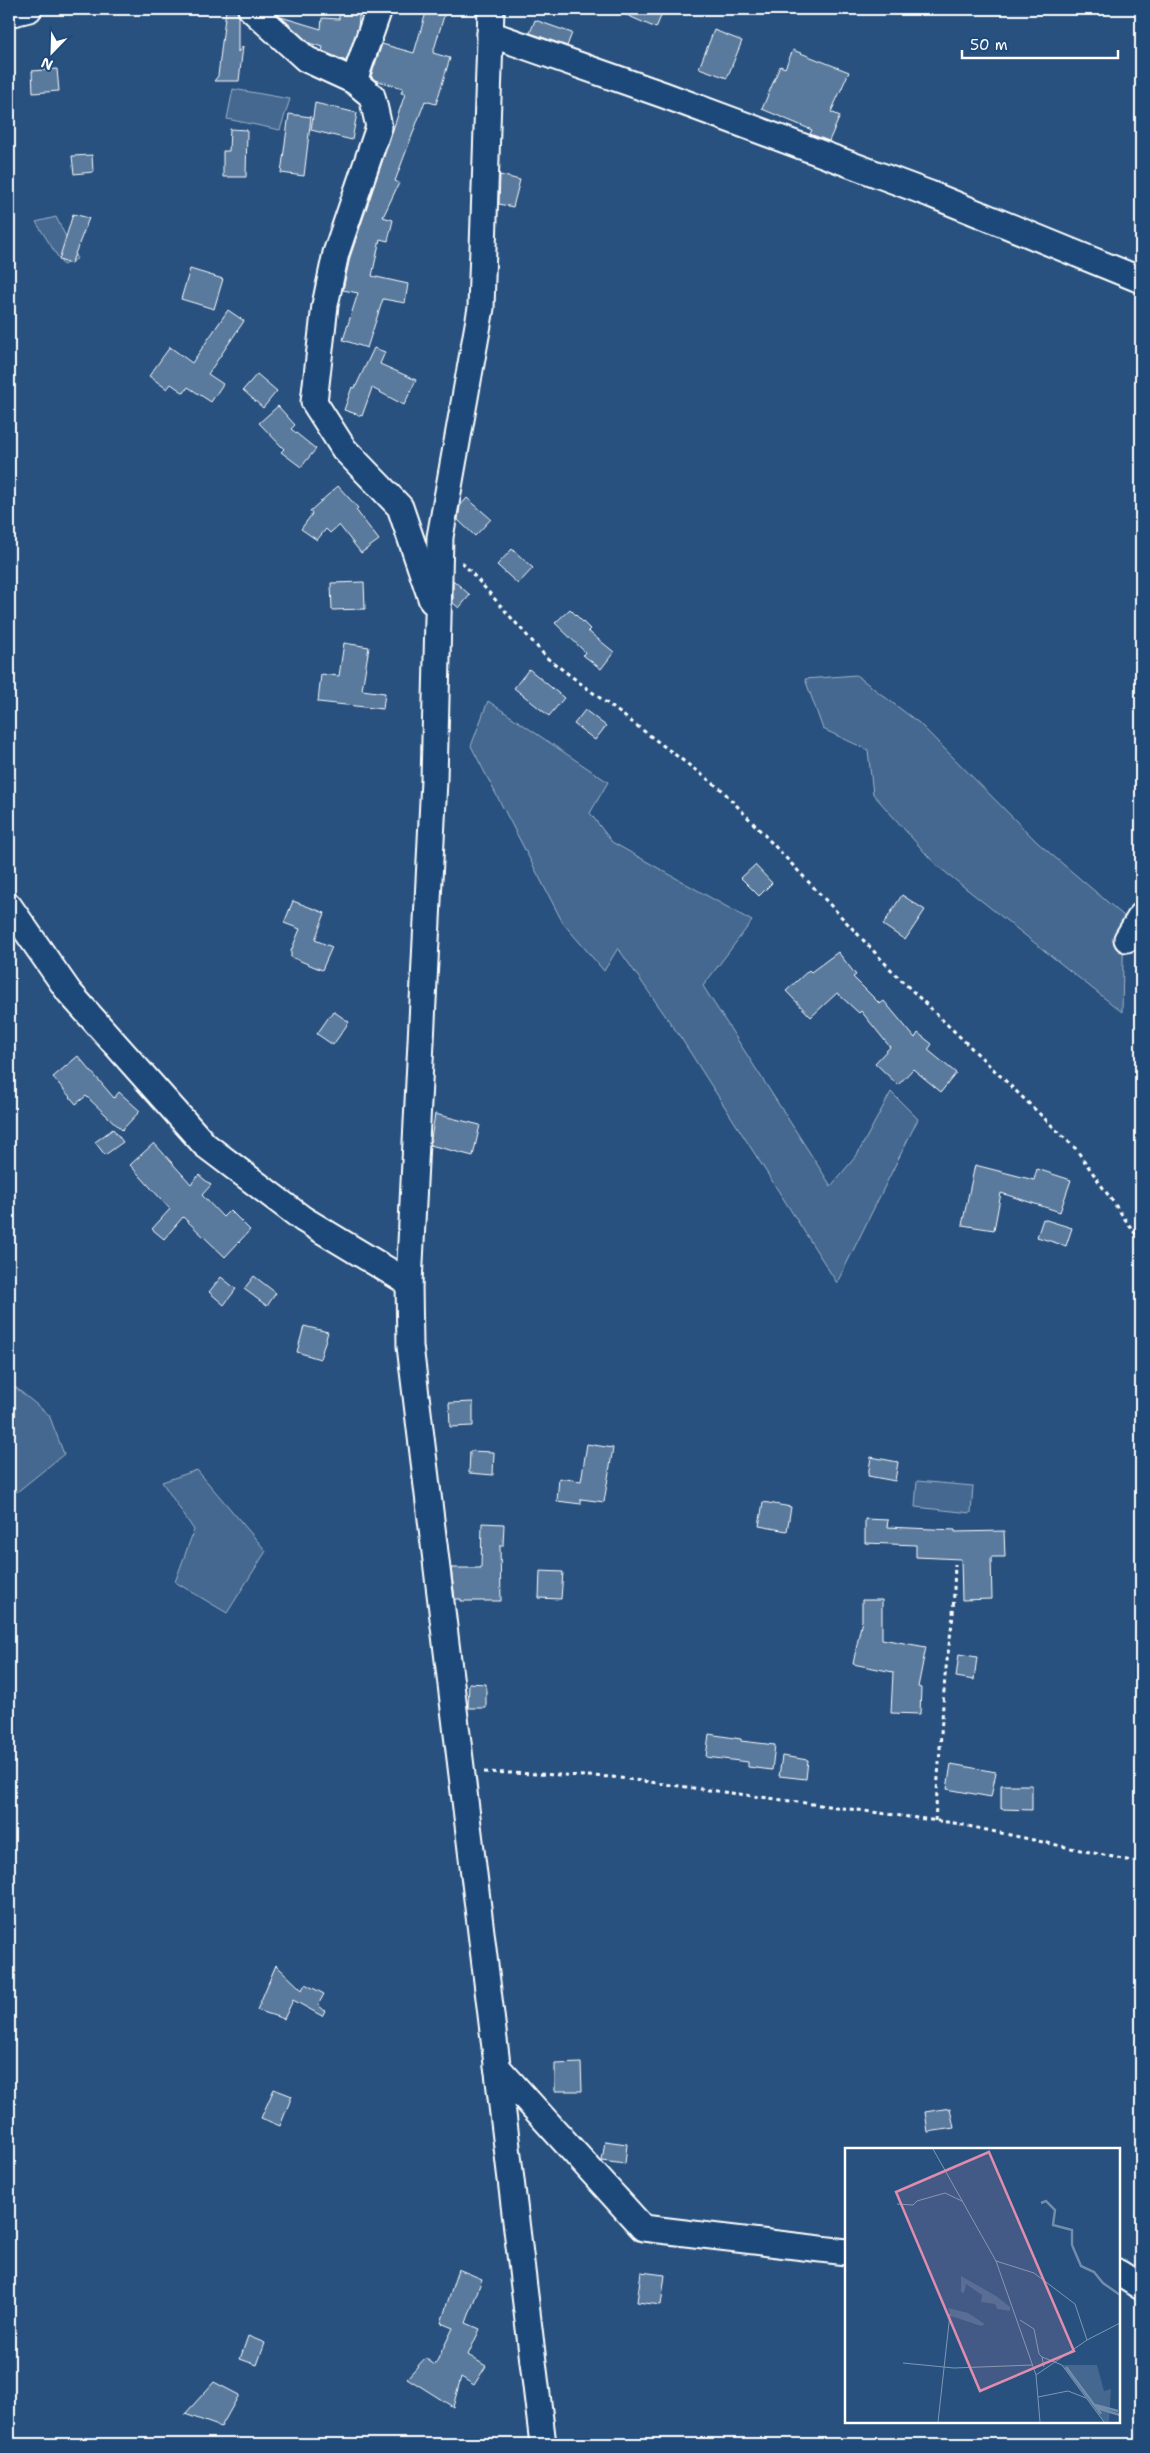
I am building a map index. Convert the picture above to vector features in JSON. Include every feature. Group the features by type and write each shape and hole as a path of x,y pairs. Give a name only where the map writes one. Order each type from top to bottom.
{"street":[{"path":"9,14 29,9"},
{"path":"251,9 306,59 354,82 372,96 379,127 336,253 325,304 314,402 344,449 400,507 438,618"},
{"path":"354,82 379,9"},
{"path":"491,9 481,308 440,537 434,780 408,1283 410,1346 543,2444"},
{"path":"490,34 680,101 799,147 884,177 1141,280"},
{"path":"9,906 69,992 205,1145 303,1219 408,1283"},
{"path":"1127,939 1141,916"},
{"path":"497,2067 643,2228 845,2252"},
{"path":"1120,2274 1141,2287"}],"path":[{"path":"440,537 547,658 722,790 898,977 1076,1149 1141,1242"},
{"path":"935,1821 945,1682 953,1615 955,1564"},
{"path":"462,1771 612,1777 935,1821 1141,1863"}],"shaded area":[{"path":"233,89 290,99 280,130 227,119"},
{"path":"56,217 77,259 63,265 36,222"},
{"path":"856,675 919,723 1038,843 1124,916 1122,1012 935,864 873,794 868,750 823,729 805,679"},
{"path":"488,701 608,782 590,813 612,842 752,921 703,986 831,1186 857,1155 891,1092 918,1119 837,1283 681,1038 618,948 604,971 563,923 471,746"},
{"path":"9,1382 49,1415 64,1454 17,1492 9,1483"},
{"path":"197,1470 266,1551 227,1613 175,1582 194,1530 162,1482"},
{"path":"917,1481 973,1486 971,1513 915,1507"}],"building":[{"path":"226,9 237,9 238,52 243,46 239,81 214,81 218,76"},
{"path":"344,9 360,9 358,27 346,61 322,51 323,47 309,43 281,17 321,29 322,18 339,19 339,14 343,14"},
{"path":"427,9 446,9 433,53 450,58 436,104 425,101 395,181 399,183 383,217 393,220 388,241 380,239 372,276 408,284 405,303 383,299 367,348 343,340 358,293 343,290 350,257 405,94 401,93 403,88 375,80 371,76 382,44 414,53"},
{"path":"613,9 664,9 656,28"},
{"path":"535,20 572,33 567,46 530,33"},
{"path":"714,30 742,41 727,78 699,68"},
{"path":"793,50 849,72 831,112 840,116 829,141 810,134 812,130 762,109 780,66 785,68"},
{"path":"57,69 59,91 33,93 32,71"},
{"path":"315,103 357,113 352,140 311,130"},
{"path":"289,114 311,117 304,176 281,173"},
{"path":"230,129 247,130 246,177 223,177 223,151 229,151"},
{"path":"92,155 93,172 74,174 72,156"},
{"path":"500,175 520,180 513,207 499,204"},
{"path":"73,214 89,218 71,264 59,260"},
{"path":"190,269 223,279 214,309 181,299"},
{"path":"228,310 244,321 208,374 223,384 211,402 188,387 184,393 171,384 167,389 149,376 170,347 192,363"},
{"path":"374,348 385,352 380,364 416,380 404,405 372,388 362,416 344,410 352,387 355,388"},
{"path":"257,374 277,391 263,408 243,390"},
{"path":"278,406 295,425 291,429 316,449 301,467 281,452 284,449 259,423"},
{"path":"338,486 358,508 356,510 379,540 361,553 339,525 330,533 326,529 317,540 301,529 312,514 310,511"},
{"path":"467,498 491,519 475,536 458,520 460,506"},
{"path":"512,549 533,568 518,584 497,565"},
{"path":"453,580 470,595 459,608 453,603"},
{"path":"364,582 365,609 332,610 331,583"},
{"path":"570,609 590,629 588,631 614,652 601,669 583,655 585,652 555,623"},
{"path":"344,643 369,647 362,690 385,693 383,709 318,702 321,674 339,676"},
{"path":"529,669 564,698 549,716 514,688"},
{"path":"585,710 606,726 595,740 574,724"},
{"path":"755,865 772,883 759,896 741,878"},
{"path":"902,895 925,910 905,940 883,925"},
{"path":"293,901 325,913 315,940 332,947 322,970 291,957 291,951 300,929 284,923"},
{"path":"838,952 856,975 853,977 880,1004 884,1001 915,1038 918,1033 932,1044 928,1050 956,1073 941,1092 913,1069 898,1085 875,1063 890,1047 861,1011 859,1013 837,993 811,1017 786,991 809,970 811,972"},
{"path":"333,1011 349,1022 333,1045 317,1034"},
{"path":"78,1056 114,1098 119,1092 140,1111 122,1130 86,1096 76,1104 53,1077"},
{"path":"435,1114 480,1125 473,1156 430,1145"},
{"path":"113,1129 123,1142 105,1155 95,1142"},
{"path":"154,1143 191,1184 199,1175 211,1185 202,1195 223,1217 230,1210 250,1230 225,1257 183,1217 164,1239 152,1229 170,1209 130,1165"},
{"path":"975,1165 1034,1180 1037,1169 1071,1180 1060,1212 1001,1193 994,1230 962,1225"},
{"path":"1043,1219 1072,1228 1066,1246 1037,1237"},
{"path":"254,1276 276,1293 267,1306 244,1289"},
{"path":"221,1277 236,1289 224,1305 209,1292"},
{"path":"304,1326 328,1332 320,1359 297,1352"},
{"path":"473,1402 473,1426 450,1427 449,1403"},
{"path":"587,1444 613,1448 604,1502 581,1499 581,1504 557,1501 559,1478 581,1481"},
{"path":"470,1451 494,1452 493,1475 469,1473"},
{"path":"871,1457 898,1462 895,1481 868,1476"},
{"path":"763,1502 791,1507 787,1531 759,1526"},
{"path":"865,1519 888,1520 887,1527 955,1530 955,1532 1004,1531 1005,1557 991,1557 992,1599 962,1600 961,1559 916,1557 916,1545 865,1543"},
{"path":"482,1523 504,1524 503,1546 500,1546 501,1601 461,1601 461,1599 455,1599 451,1568 481,1568"},
{"path":"540,1571 563,1572 561,1599 539,1598"},
{"path":"862,1600 882,1600 882,1639 926,1647 918,1687 921,1688 920,1714 891,1713 893,1672 853,1664 862,1620"},
{"path":"959,1654 977,1657 974,1680 956,1677"},
{"path":"469,1683 486,1684 486,1708 468,1708"},
{"path":"709,1734 741,1739 741,1741 775,1745 772,1770 748,1767 748,1762 706,1757"},
{"path":"782,1756 808,1760 806,1779 779,1776"},
{"path":"951,1764 996,1772 991,1797 947,1789"},
{"path":"1001,1785 1032,1785 1032,1810 1001,1809"},
{"path":"276,1965 302,1990 305,1984 324,1994 318,2005 325,2011 322,2016 293,2000 284,2019 257,2010"},
{"path":"581,2063 582,2091 555,2091 555,2064"},
{"path":"274,2089 292,2096 280,2126 261,2118"},
{"path":"950,2108 954,2128 928,2132 925,2112"},
{"path":"605,2141 627,2144 625,2164 602,2161"},
{"path":"458,2269 482,2279 466,2323 480,2329 468,2355 486,2366 474,2385 461,2377 453,2407 407,2378 425,2358 435,2365 453,2328 441,2323"},
{"path":"641,2272 665,2275 661,2305 637,2302"},
{"path":"248,2336 265,2343 257,2365 240,2359"},
{"path":"214,2382 239,2395 221,2427 185,2414"}]}
